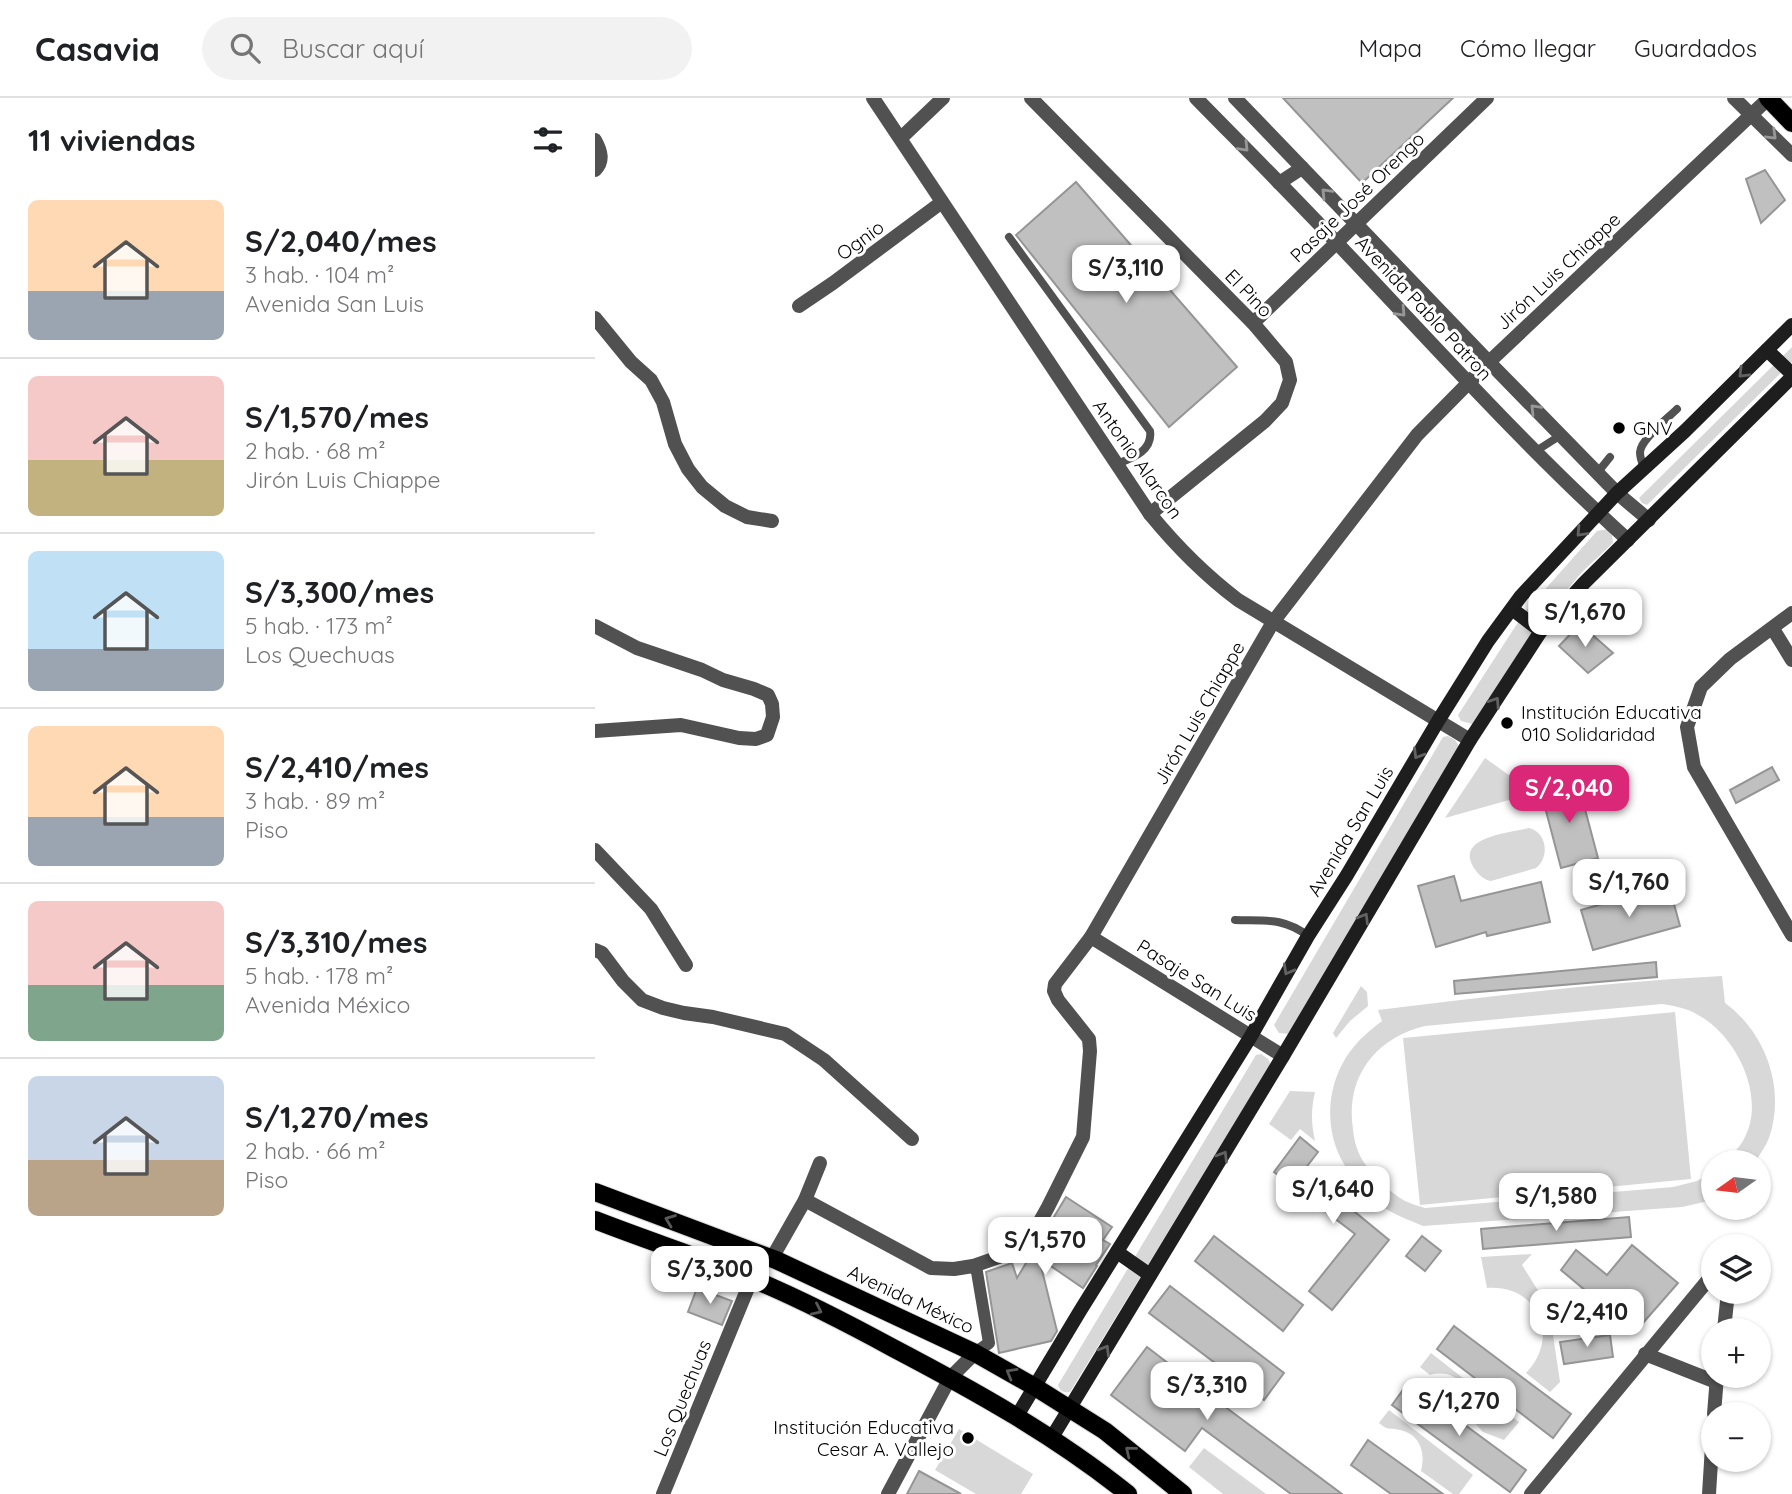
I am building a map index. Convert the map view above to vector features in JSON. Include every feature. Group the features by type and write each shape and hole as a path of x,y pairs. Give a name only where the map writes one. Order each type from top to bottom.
{"main road":[{"path":"1768,98 1792,123"},
{"name":"Avenida San Luis","path":"1017,1416 1251,1036 1308,936 1488,641 1521,596 1617,493 1685,431 1792,325"},
{"path":"1051,1439 1470,740 1541,631 1584,583 1792,376 1767,350"},
{"path":"1512,609 1541,631"},
{"name":"Avenida México","path":"595,1192 772,1258 975,1353 1105,1431 1183,1494"},
{"path":"596,1223 752,1278 850,1325 1017,1416 1094,1467 1128,1494"},
{"path":"1117,1252 1150,1275"}],"street":[{"name":"Antonio Alarcon","path":"873,98 1150,514 1175,544 1208,577 1238,600 1470,740"},
{"path":"901,138 943,98"},
{"name":"El Pino","path":"1031,98 1253,323 1286,362 1290,380 1282,403 1265,421 1150,514"},
{"name":"Avenida Pablo Patron","path":"1196,98 1468,383 1628,540"},
{"name":"Avenida Pablo Patron","path":"1235,98 1617,493 1649,520"},
{"name":"Pasaje José Orengo","path":"1253,323 1487,98"},
{"path":"1734,98 1792,155"},
{"name":"Jirón Luis Chiappe","path":"805,1200 931,1268 973,1266 1025,1248 1083,1137 1089,1039 1058,1000 1054,991 1055,984 1090,937 1273,622 1416,435 1489,362 1768,98"},
{"path":"595,141 601,155 600,165 595,170"},
{"path":"1279,183 1302,167"},
{"name":"Ognio","path":"799,306 942,202"},
{"path":"595,318 631,362 651,380 663,401 675,444 688,469 702,487 725,506 747,517 772,521"},
{"path":"1792,613 1730,660 1701,687 1687,727 1694,767 1792,935"},
{"path":"595,626 637,648 768,695 773,717 767,734 755,739 739,738 681,724 595,731"},
{"path":"1773,629 1792,660"},
{"path":"595,850 650,909 686,965"},
{"name":"Pasaje San Luis","path":"1090,937 1283,1056"},
{"path":"595,950 602,953 622,981 642,1000 684,1013 785,1034 824,1060 912,1139"},
{"path":"772,1258 805,1200 820,1163"},
{"path":"888,1494 950,1378 989,1343 977,1272 973,1266"},
{"name":"Los Quechuas","path":"663,1494 752,1278"},
{"path":"1531,1494 1701,1288"},
{"path":"1645,1354 1701,1373"},
{"path":"1709,1494 1710,1472"}],"lane":[{"path":"1009,237 1150,431 1148,447 1135,457 1117,464"},
{"path":"1644,468 1641,446 1677,409"},
{"path":"1536,451 1561,435"},
{"path":"1598,472 1610,457"},
{"path":"1235,920 1285,923 1308,936"}],"shaded area":[{"path":"1792,347 1792,362 1647,505 1642,503 1639,498"},
{"path":"1608,529 1613,543 1582,572 1536,627 1472,724 1461,721 1458,715 1524,613 1597,531"},
{"path":"1448,736 1459,746 1289,1034 1279,1033 1274,1025 1443,737"},
{"path":"1485,758 1534,793 1445,818"},
{"path":"1529,828 1540,834 1545,845 1543,858 1536,868 1491,881 1477,872 1470,858 1471,849 1477,843"},
{"path":"1722,976 1725,1003 1752,1030 1761,1046 1769,1063 1775,1100 1774,1119 1762,1150 1736,1150 1751,1121 1752,1103 1744,1068 1735,1052 1712,1024 1685,1009 1662,1004 1425,1026 1407,1032 1378,1050 1359,1077 1352,1110 1354,1134 1360,1156 1378,1179 1405,1201 1425,1208 1673,1187 1701,1179 1701,1203 1682,1207 1423,1226 1391,1212 1369,1197 1359,1188 1344,1164 1332,1131 1332,1096 1343,1063 1353,1048 1382,1021 1378,1010"},
{"path":"1361,986 1367,992 1368,1006 1350,1021 1336,1038 1333,1033"},
{"path":"1675,1012 1691,1179 1420,1205 1403,1038"},
{"path":"1261,1054 1271,1064 1070,1392 1062,1391 1058,1385 1256,1055"},
{"path":"1290,1091 1315,1092 1312,1116 1315,1141 1300,1129 1291,1140 1269,1124"},
{"path":"1532,1254 1522,1265 1549,1308 1560,1382 1550,1392 1526,1373 1542,1344 1539,1316 1531,1304 1520,1295 1505,1289 1487,1288 1481,1257"},
{"path":"1431,1353 1519,1422 1504,1440 1483,1432 1466,1413 1468,1404 1465,1388 1455,1377 1448,1374 1430,1375 1420,1367"},
{"path":"1389,1410 1473,1475 1459,1494 1453,1494 1421,1471 1423,1458 1417,1440 1407,1432 1387,1428 1379,1423"},
{"path":"959,1429 1033,1474 1021,1494 976,1494 935,1470"},
{"path":"1204,1448 1266,1494 1223,1494 1189,1467"}],"building":[{"path":"1283,98 1453,98 1362,183"},
{"path":"1765,170 1785,200 1761,223 1746,179"},
{"path":"1076,182 1237,367 1169,427 1016,235"},
{"path":"1580,624 1613,653 1588,673 1559,646"},
{"path":"1772,767 1779,780 1736,803 1730,790"},
{"path":"1578,783 1598,858 1561,868 1541,792"},
{"path":"1454,876 1461,901 1541,882 1550,922 1487,936 1486,932 1436,947 1418,886"},
{"path":"1645,892 1647,899 1671,893 1680,926 1593,950 1581,910"},
{"path":"1656,962 1657,977 1455,994 1454,981"},
{"path":"1300,1137 1318,1152 1305,1169 1351,1204 1349,1207 1389,1240 1332,1310 1309,1291 1355,1234 1274,1172"},
{"path":"1066,1197 1112,1227 1103,1240 1110,1244 1083,1288 1039,1258 1057,1331 1051,1341 999,1353 986,1272 1012,1263 1017,1278"},
{"path":"1629,1217 1631,1237 1483,1249 1481,1229"},
{"path":"1214,1236 1303,1305 1283,1331 1195,1261"},
{"path":"1422,1236 1441,1251 1425,1271 1406,1256"},
{"path":"1632,1245 1678,1283 1635,1332 1561,1270 1576,1250 1607,1275"},
{"path":"1170,1286 1284,1373 1264,1400 1149,1313"},
{"path":"697,1288 732,1301 722,1325 688,1312"},
{"path":"1454,1326 1571,1414 1553,1438 1437,1349"},
{"path":"1610,1335 1613,1357 1564,1364 1560,1342"},
{"path":"1147,1347 1342,1494 1291,1494 1202,1428 1185,1451 1111,1395"},
{"path":"1408,1383 1526,1470 1510,1492 1392,1405"},
{"path":"1368,1440 1443,1494 1391,1494 1351,1465"},
{"path":"919,1471 961,1494 907,1494"}],"place":[{"name":"GNV","path":"1619,428"},
{"name":"Institución Educativa 010 Solidaridad","path":"1507,723"},
{"name":"Institución Educativa Cesar A. Vallejo","path":"968,1438"}]}
